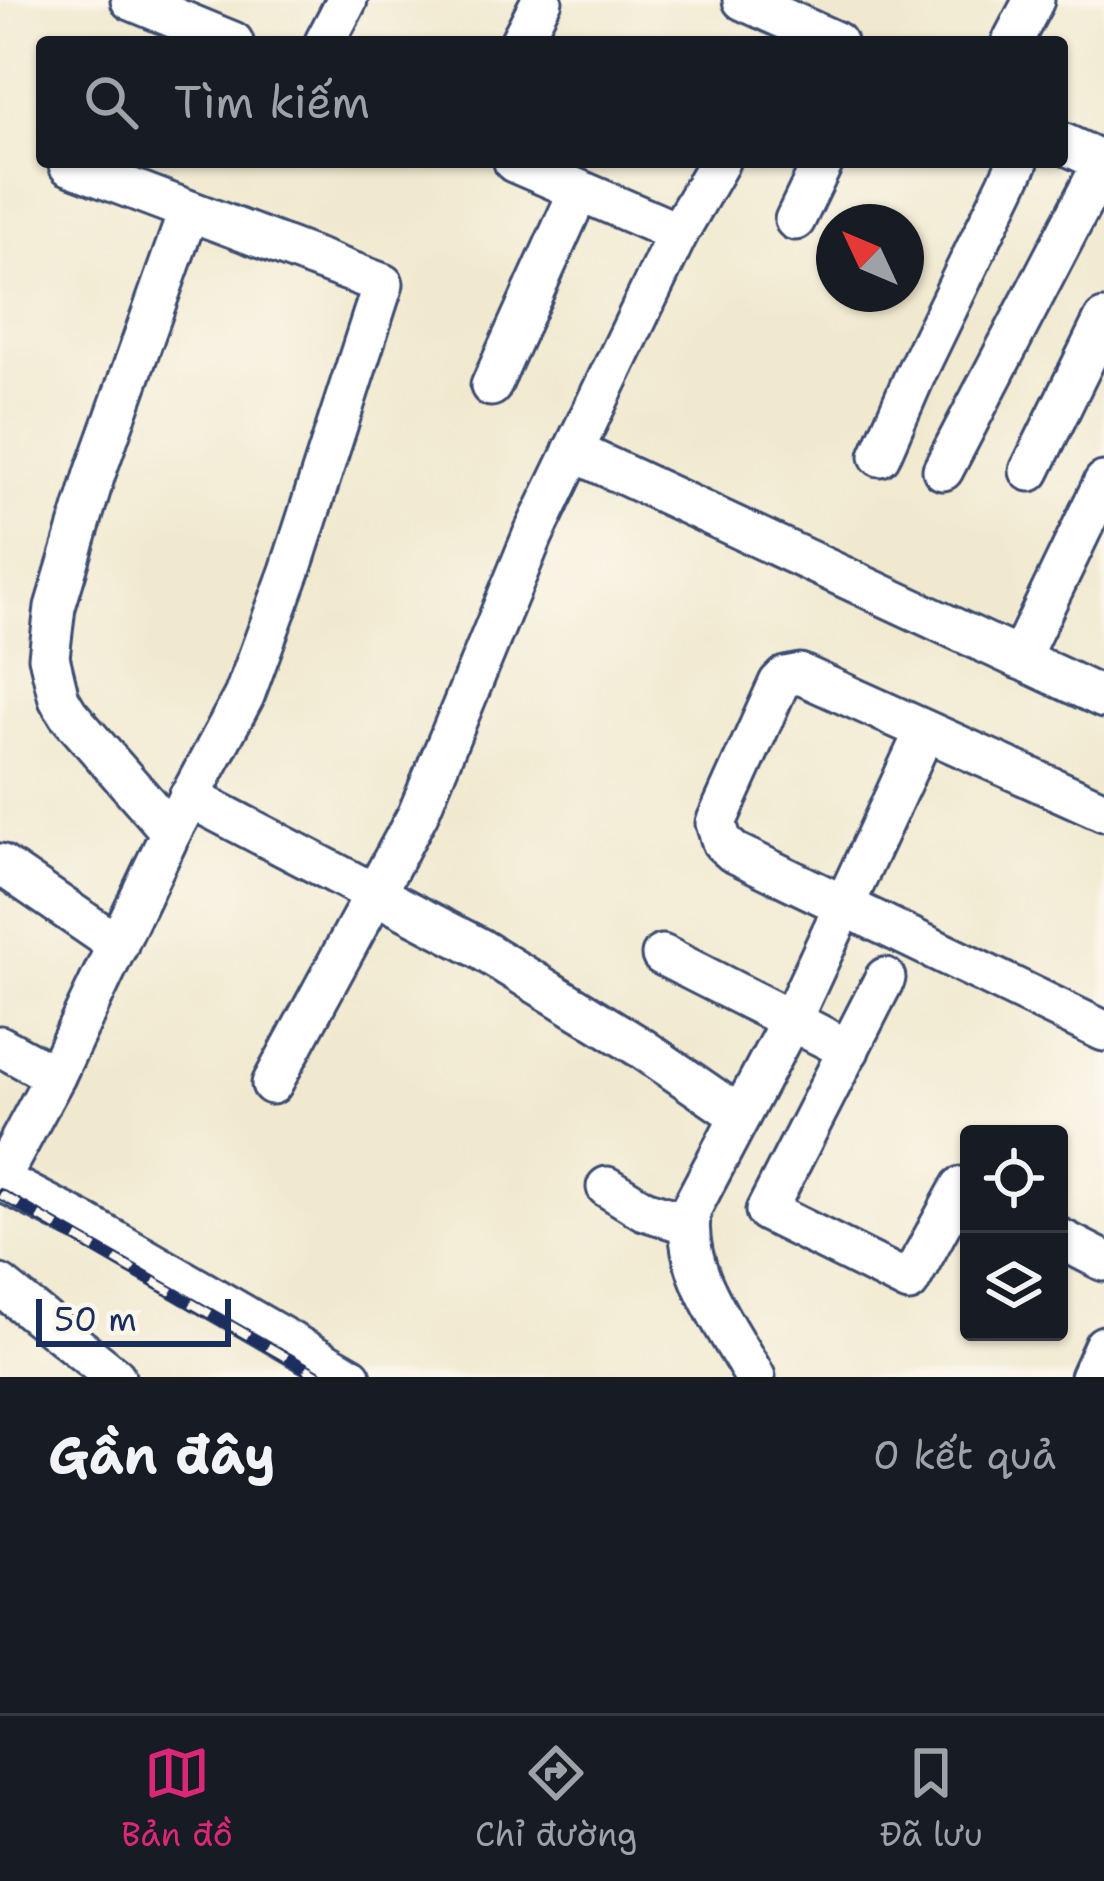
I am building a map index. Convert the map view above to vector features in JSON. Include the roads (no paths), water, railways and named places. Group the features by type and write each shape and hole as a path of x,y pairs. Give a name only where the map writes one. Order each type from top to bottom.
{"street":[{"path":"131,0 218,36"},
{"path":"328,36 347,0"},
{"path":"523,36 542,0"},
{"path":"743,0 786,32"},
{"path":"1015,36 1034,0"},
{"path":"943,470 1104,162 1068,146"},
{"path":"76,168 383,284 244,696 180,814 56,1076 1,1176 351,1377"},
{"path":"527,168 678,233"},
{"path":"272,1084 418,814 533,535 678,233 716,168"},
{"path":"795,220 820,168"},
{"path":"880,456 1015,168"},
{"path":"491,386 579,191"},
{"path":"188,213 95,474 55,607 50,657 59,699 68,714 180,814 377,893 479,948 625,1037 740,1116"},
{"path":"1030,470 1104,320"},
{"path":"573,451 1104,698"},
{"path":"1019,659 1104,482"},
{"path":"1104,812 792,674 779,683 716,823 722,842 733,852 1104,1031"},
{"path":"755,1377 692,1258 688,1225 697,1195 792,1018 926,731"},
{"path":"0,864 118,945"},
{"path":"662,955 849,1050"},
{"path":"885,978 766,1210 909,1282 960,1191"},
{"path":"0,1046 56,1076"},
{"path":"607,1187 644,1210 688,1225"},
{"path":"1068,1243 1104,1261"},
{"path":"0,1285 115,1377"},
{"path":"1090,1377 1104,1346"}],"railway":[{"path":"0,1194 321,1377"}]}
